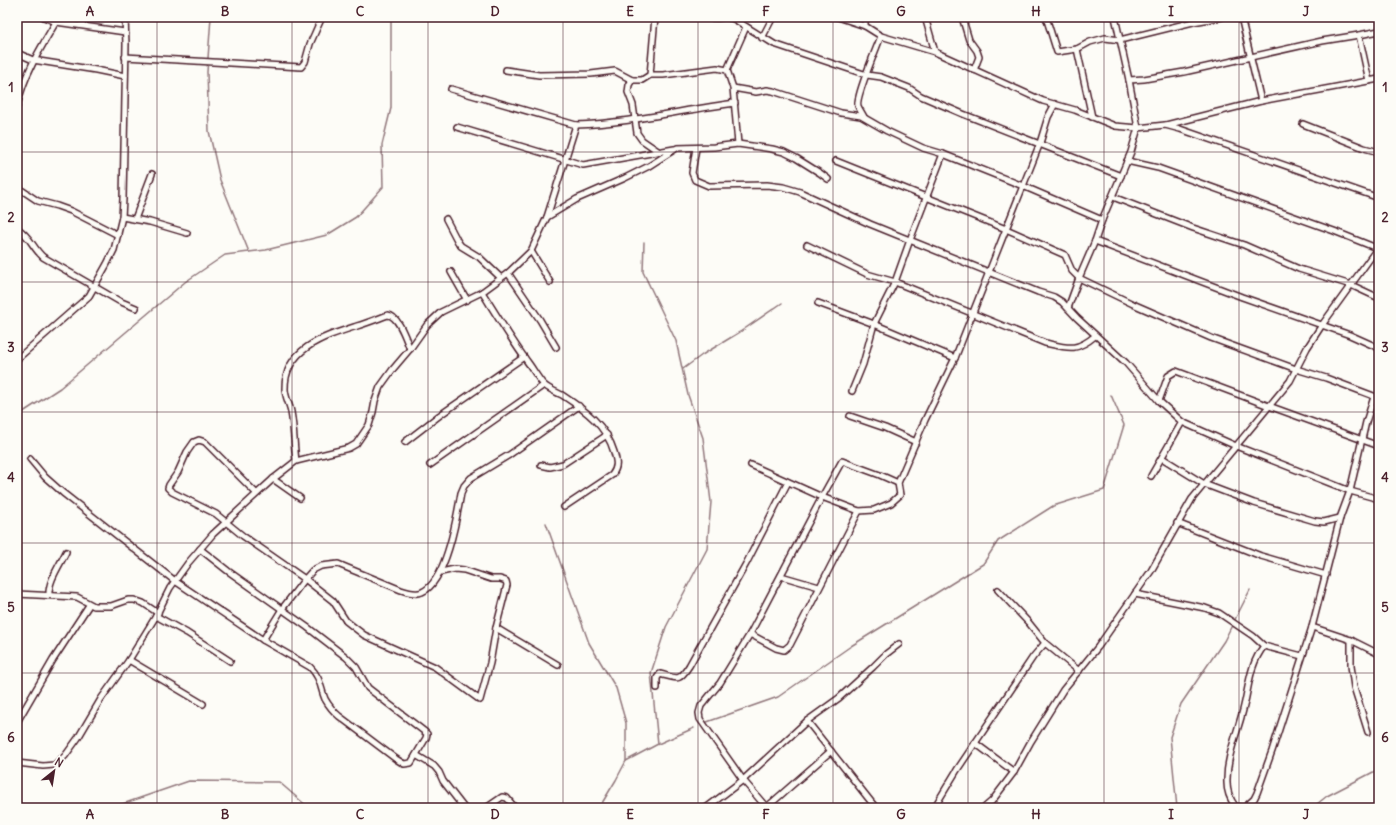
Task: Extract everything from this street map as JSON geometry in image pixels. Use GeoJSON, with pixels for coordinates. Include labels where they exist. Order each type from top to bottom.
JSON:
{"type":"FeatureCollection","features":[{"type":"Feature","properties":{"kind":"street"},"geometry":{"type":"LineString","coordinates":[[44,17],[56,22],[125,32]]}},
{"type":"Feature","properties":{"kind":"street"},"geometry":{"type":"LineString","coordinates":[[81,25],[83,17]]}},
{"type":"Feature","properties":{"kind":"street"},"geometry":{"type":"LineString","coordinates":[[17,359],[89,296],[107,264],[118,235],[122,217],[125,17]]}},
{"type":"Feature","properties":{"kind":"street"},"geometry":{"type":"LineString","coordinates":[[125,57],[301,67],[305,62],[310,44],[322,17]]}},
{"type":"Feature","properties":{"kind":"street"},"geometry":{"type":"LineString","coordinates":[[650,75],[655,17]]}},
{"type":"Feature","properties":{"kind":"street"},"geometry":{"type":"LineString","coordinates":[[702,17],[723,17]]}},
{"type":"Feature","properties":{"kind":"street"},"geometry":{"type":"LineString","coordinates":[[727,17],[734,19],[762,38],[774,44],[867,75],[881,77],[904,86],[921,96],[963,114],[1121,176]]}},
{"type":"Feature","properties":{"kind":"street"},"geometry":{"type":"LineString","coordinates":[[762,38],[773,17]]}},
{"type":"Feature","properties":{"kind":"street"},"geometry":{"type":"LineString","coordinates":[[838,17],[866,26],[881,36],[935,52],[1055,104],[1115,126],[1138,128],[1164,125],[1261,101],[1379,79]]}},
{"type":"Feature","properties":{"kind":"street"},"geometry":{"type":"LineString","coordinates":[[865,17],[866,26]]}},
{"type":"Feature","properties":{"kind":"street"},"geometry":{"type":"LineString","coordinates":[[925,17],[935,52]]}},
{"type":"Feature","properties":{"kind":"street"},"geometry":{"type":"LineString","coordinates":[[962,17],[969,40],[977,51],[979,57],[974,70]]}},
{"type":"Feature","properties":{"kind":"street"},"geometry":{"type":"LineString","coordinates":[[1046,17],[1057,52],[1077,49],[1090,42],[1105,38],[1120,40],[1193,22],[1222,17]]}},
{"type":"Feature","properties":{"kind":"street"},"geometry":{"type":"LineString","coordinates":[[1068,308],[1102,220],[1127,161],[1138,128],[1115,17]]}},
{"type":"Feature","properties":{"kind":"street"},"geometry":{"type":"LineString","coordinates":[[1241,17],[1261,101]]}},
{"type":"Feature","properties":{"kind":"street"},"geometry":{"type":"LineString","coordinates":[[17,106],[33,60],[56,22]]}},
{"type":"Feature","properties":{"kind":"street"},"geometry":{"type":"LineString","coordinates":[[738,144],[733,88],[728,70],[746,27]]}},
{"type":"Feature","properties":{"kind":"street"},"geometry":{"type":"LineString","coordinates":[[1129,80],[1144,79],[1322,41],[1359,36],[1379,31]]}},
{"type":"Feature","properties":{"kind":"street"},"geometry":{"type":"LineString","coordinates":[[865,118],[857,102],[860,89],[867,75],[881,36]]}},
{"type":"Feature","properties":{"kind":"street"},"geometry":{"type":"LineString","coordinates":[[1359,36],[1369,81]]}},
{"type":"Feature","properties":{"kind":"street"},"geometry":{"type":"LineString","coordinates":[[1077,49],[1092,117]]}},
{"type":"Feature","properties":{"kind":"street"},"geometry":{"type":"LineString","coordinates":[[17,53],[33,60],[125,76]]}},
{"type":"Feature","properties":{"kind":"street"},"geometry":{"type":"LineString","coordinates":[[506,70],[539,75],[591,74],[615,71],[632,80],[642,80],[650,75],[663,75],[717,68],[728,70]]}},
{"type":"Feature","properties":{"kind":"street"},"geometry":{"type":"LineString","coordinates":[[632,80],[628,88],[639,137],[658,151]]}},
{"type":"Feature","properties":{"kind":"street"},"geometry":{"type":"LineString","coordinates":[[733,88],[756,92],[767,90],[773,91],[841,113],[861,116],[887,131],[917,145],[1023,186],[1102,220]]}},
{"type":"Feature","properties":{"kind":"street"},"geometry":{"type":"LineString","coordinates":[[451,89],[576,125],[594,125],[735,103]]}},
{"type":"Feature","properties":{"kind":"street"},"geometry":{"type":"LineString","coordinates":[[751,465],[822,497],[859,511],[874,510],[891,503],[900,495],[898,483],[925,420],[955,358],[1040,143],[1048,117],[1055,104]]}},
{"type":"Feature","properties":{"kind":"street"},"geometry":{"type":"LineString","coordinates":[[1303,124],[1364,148],[1379,152]]}},
{"type":"Feature","properties":{"kind":"street"},"geometry":{"type":"LineString","coordinates":[[17,763],[43,766],[54,764],[65,756],[78,738],[101,699],[129,660],[175,581],[200,548],[256,493],[296,461],[349,448],[356,444],[369,425],[380,387],[431,320],[441,312],[482,292],[508,273],[531,251],[547,217],[576,125]]}},
{"type":"Feature","properties":{"kind":"street"},"geometry":{"type":"LineString","coordinates":[[1164,125],[1180,129],[1379,198]]}},
{"type":"Feature","properties":{"kind":"street"},"geometry":{"type":"LineString","coordinates":[[457,127],[578,164],[588,165],[677,148],[714,147],[738,144],[762,147],[784,152],[811,167],[828,179]]}},
{"type":"Feature","properties":{"kind":"street"},"geometry":{"type":"LineString","coordinates":[[547,217],[578,199],[649,166],[677,148]]}},
{"type":"Feature","properties":{"kind":"street"},"geometry":{"type":"LineString","coordinates":[[696,148],[692,173],[695,180],[709,186],[767,185],[783,187],[800,192],[870,224],[1054,297],[1062,302],[1095,336],[1126,363],[1159,402],[1182,422],[1236,446],[1350,491],[1379,499]]}},
{"type":"Feature","properties":{"kind":"street"},"geometry":{"type":"LineString","coordinates":[[852,391],[863,364],[874,324],[895,282],[943,154]]}},
{"type":"Feature","properties":{"kind":"street"},"geometry":{"type":"LineString","coordinates":[[836,161],[926,196],[1065,255],[1072,271],[1079,278],[1180,326],[1240,350],[1326,378],[1376,397],[1366,422],[1350,491],[1340,518],[1312,627],[1272,751],[1254,799],[1243,808],[1235,806],[1229,794],[1227,784],[1229,762],[1243,710],[1251,672],[1264,646]]}},
{"type":"Feature","properties":{"kind":"street"},"geometry":{"type":"LineString","coordinates":[[984,808],[992,801],[1014,772],[1063,690],[1135,594],[1170,539],[1177,523],[1192,499],[1290,381],[1322,325],[1379,248],[1334,230],[1173,173],[1127,161]]}},
{"type":"Feature","properties":{"kind":"street"},"geometry":{"type":"LineString","coordinates":[[135,219],[152,174]]}},
{"type":"Feature","properties":{"kind":"street"},"geometry":{"type":"LineString","coordinates":[[17,187],[38,200],[71,211],[118,235]]}},
{"type":"Feature","properties":{"kind":"street"},"geometry":{"type":"LineString","coordinates":[[1113,197],[1192,228],[1244,245],[1299,269],[1351,284],[1379,298]]}},
{"type":"Feature","properties":{"kind":"street"},"geometry":{"type":"LineString","coordinates":[[122,217],[150,222],[187,233]]}},
{"type":"Feature","properties":{"kind":"street"},"geometry":{"type":"LineString","coordinates":[[446,219],[461,246],[479,257],[501,278]]}},
{"type":"Feature","properties":{"kind":"street"},"geometry":{"type":"LineString","coordinates":[[17,228],[28,237],[43,257],[119,301],[136,308]]}},
{"type":"Feature","properties":{"kind":"street"},"geometry":{"type":"LineString","coordinates":[[1095,241],[1242,297],[1322,325],[1379,348]]}},
{"type":"Feature","properties":{"kind":"street"},"geometry":{"type":"LineString","coordinates":[[807,245],[867,274],[895,282],[1045,343],[1062,347],[1079,347],[1095,336]]}},
{"type":"Feature","properties":{"kind":"street"},"geometry":{"type":"LineString","coordinates":[[531,251],[550,282]]}},
{"type":"Feature","properties":{"kind":"street"},"geometry":{"type":"LineString","coordinates":[[451,272],[467,300]]}},
{"type":"Feature","properties":{"kind":"street"},"geometry":{"type":"LineString","coordinates":[[508,273],[537,314],[556,347]]}},
{"type":"Feature","properties":{"kind":"street"},"geometry":{"type":"LineString","coordinates":[[482,292],[544,386],[579,406],[595,420],[607,435],[617,462],[617,469],[612,475],[564,507]]}},
{"type":"Feature","properties":{"kind":"street"},"geometry":{"type":"LineString","coordinates":[[818,303],[874,324],[955,358]]}},
{"type":"Feature","properties":{"kind":"street"},"geometry":{"type":"LineString","coordinates":[[296,461],[291,412],[285,390],[286,378],[289,369],[292,362],[299,354],[312,343],[325,337],[388,315],[397,320],[410,349]]}},
{"type":"Feature","properties":{"kind":"street"},"geometry":{"type":"LineString","coordinates":[[405,442],[440,414],[524,357]]}},
{"type":"Feature","properties":{"kind":"street"},"geometry":{"type":"LineString","coordinates":[[1159,402],[1168,376],[1176,371],[1379,446]]}},
{"type":"Feature","properties":{"kind":"street"},"geometry":{"type":"LineString","coordinates":[[430,465],[544,386]]}},
{"type":"Feature","properties":{"kind":"street"},"geometry":{"type":"LineString","coordinates":[[263,640],[282,609],[305,579],[314,570],[321,566],[338,564],[401,590],[421,593],[430,587],[441,572],[449,548],[461,493],[464,486],[471,478],[579,406]]}},
{"type":"Feature","properties":{"kind":"street"},"geometry":{"type":"LineString","coordinates":[[850,416],[885,428],[916,442]]}},
{"type":"Feature","properties":{"kind":"street"},"geometry":{"type":"LineString","coordinates":[[1151,476],[1182,422]]}},
{"type":"Feature","properties":{"kind":"street"},"geometry":{"type":"LineString","coordinates":[[541,465],[550,467],[563,464],[607,435]]}},
{"type":"Feature","properties":{"kind":"street"},"geometry":{"type":"LineString","coordinates":[[256,493],[205,442],[199,440],[194,442],[187,452],[178,472],[168,485],[168,488],[172,492],[216,514],[243,536],[305,579],[333,601],[346,621],[355,629],[364,635],[435,667],[480,700],[490,663],[496,628],[506,592],[506,581],[500,579],[490,579],[464,570],[455,569],[441,572]]}},
{"type":"Feature","properties":{"kind":"street"},"geometry":{"type":"LineString","coordinates":[[1162,458],[1204,484],[1254,503],[1315,521],[1324,522],[1340,518]]}},
{"type":"Feature","properties":{"kind":"street"},"geometry":{"type":"LineString","coordinates":[[30,459],[54,485],[175,581],[263,640],[310,667],[316,673],[325,698],[332,709],[339,716],[387,753],[407,764],[411,763],[426,738],[426,732],[368,688],[356,667],[346,657],[228,571],[200,548]]}},
{"type":"Feature","properties":{"kind":"street"},"geometry":{"type":"LineString","coordinates":[[832,751],[767,808],[743,780],[700,719],[699,713],[701,706],[720,683],[750,634],[842,461],[898,483]]}},
{"type":"Feature","properties":{"kind":"street"},"geometry":{"type":"LineString","coordinates":[[273,479],[300,498]]}},
{"type":"Feature","properties":{"kind":"street"},"geometry":{"type":"LineString","coordinates":[[657,688],[657,678],[660,674],[673,679],[678,679],[683,676],[690,666],[747,562],[788,482]]}},
{"type":"Feature","properties":{"kind":"street"},"geometry":{"type":"LineString","coordinates":[[750,634],[776,648],[784,650],[790,645],[859,511]]}},
{"type":"Feature","properties":{"kind":"street"},"geometry":{"type":"LineString","coordinates":[[1177,523],[1261,556],[1326,575]]}},
{"type":"Feature","properties":{"kind":"street"},"geometry":{"type":"LineString","coordinates":[[49,595],[52,582],[66,552]]}},
{"type":"Feature","properties":{"kind":"street"},"geometry":{"type":"LineString","coordinates":[[781,576],[819,587]]}},
{"type":"Feature","properties":{"kind":"street"},"geometry":{"type":"LineString","coordinates":[[998,590],[1029,623],[1045,643],[1079,670]]}},
{"type":"Feature","properties":{"kind":"street"},"geometry":{"type":"LineString","coordinates":[[17,594],[77,597],[89,605],[94,606],[104,606],[134,600],[143,603],[157,614],[230,661]]}},
{"type":"Feature","properties":{"kind":"street"},"geometry":{"type":"LineString","coordinates":[[1135,594],[1205,608],[1219,613],[1253,636],[1264,646],[1302,656]]}},
{"type":"Feature","properties":{"kind":"street"},"geometry":{"type":"LineString","coordinates":[[17,722],[53,660],[89,605]]}},
{"type":"Feature","properties":{"kind":"street"},"geometry":{"type":"LineString","coordinates":[[1312,627],[1351,640],[1379,654]]}},
{"type":"Feature","properties":{"kind":"street"},"geometry":{"type":"LineString","coordinates":[[496,628],[558,666]]}},
{"type":"Feature","properties":{"kind":"street"},"geometry":{"type":"LineString","coordinates":[[1351,640],[1351,666],[1354,687],[1368,732]]}},
{"type":"Feature","properties":{"kind":"street"},"geometry":{"type":"LineString","coordinates":[[932,808],[937,803],[957,770],[1033,657],[1045,643]]}},
{"type":"Feature","properties":{"kind":"street"},"geometry":{"type":"LineString","coordinates":[[706,808],[743,780],[807,721],[839,698],[873,668],[886,654],[899,644]]}},
{"type":"Feature","properties":{"kind":"street"},"geometry":{"type":"LineString","coordinates":[[129,660],[203,704]]}},
{"type":"Feature","properties":{"kind":"street"},"geometry":{"type":"LineString","coordinates":[[807,721],[876,808]]}},
{"type":"Feature","properties":{"kind":"street"},"geometry":{"type":"LineString","coordinates":[[975,743],[1014,772]]}},
{"type":"Feature","properties":{"kind":"street"},"geometry":{"type":"LineString","coordinates":[[416,755],[434,766],[439,772],[443,781],[464,808]]}},
{"type":"Feature","properties":{"kind":"street"},"geometry":{"type":"LineString","coordinates":[[486,808],[502,797],[507,798],[515,808]]}},
{"type":"Feature","properties":{"kind":"street"},"geometry":{"type":"LineString","coordinates":[[17,805],[20,808]]}},
{"type":"Feature","properties":{"kind":"waterway"},"geometry":{"type":"LineString","coordinates":[[211,17],[207,72],[209,131],[220,180],[249,252]]}},
{"type":"Feature","properties":{"kind":"waterway"},"geometry":{"type":"LineString","coordinates":[[17,416],[60,388],[185,282],[225,255],[266,250],[327,235],[356,217],[383,187],[382,145],[391,108],[392,17]]}},
{"type":"Feature","properties":{"kind":"waterway"},"geometry":{"type":"LineString","coordinates":[[644,242],[643,272],[676,341],[688,395],[703,438],[711,502],[707,549],[666,627],[651,673],[658,744]]}},
{"type":"Feature","properties":{"kind":"waterway"},"geometry":{"type":"LineString","coordinates":[[683,369],[782,303]]}},
{"type":"Feature","properties":{"kind":"waterway"},"geometry":{"type":"LineString","coordinates":[[707,722],[778,697],[851,646],[983,564],[998,541],[1053,506],[1104,490],[1124,425],[1111,395]]}},
{"type":"Feature","properties":{"kind":"waterway"},"geometry":{"type":"LineString","coordinates":[[546,523],[589,643],[616,688],[626,723],[626,761]]}},
{"type":"Feature","properties":{"kind":"waterway"},"geometry":{"type":"LineString","coordinates":[[1177,808],[1170,737],[1181,704],[1224,641],[1250,590]]}},
{"type":"Feature","properties":{"kind":"waterway"},"geometry":{"type":"LineString","coordinates":[[599,808],[626,761],[658,744],[694,728]]}},
{"type":"Feature","properties":{"kind":"waterway"},"geometry":{"type":"LineString","coordinates":[[1312,808],[1327,796],[1379,769]]}},
{"type":"Feature","properties":{"kind":"waterway"},"geometry":{"type":"LineString","coordinates":[[111,808],[189,781],[279,782],[309,808]]}}]}
